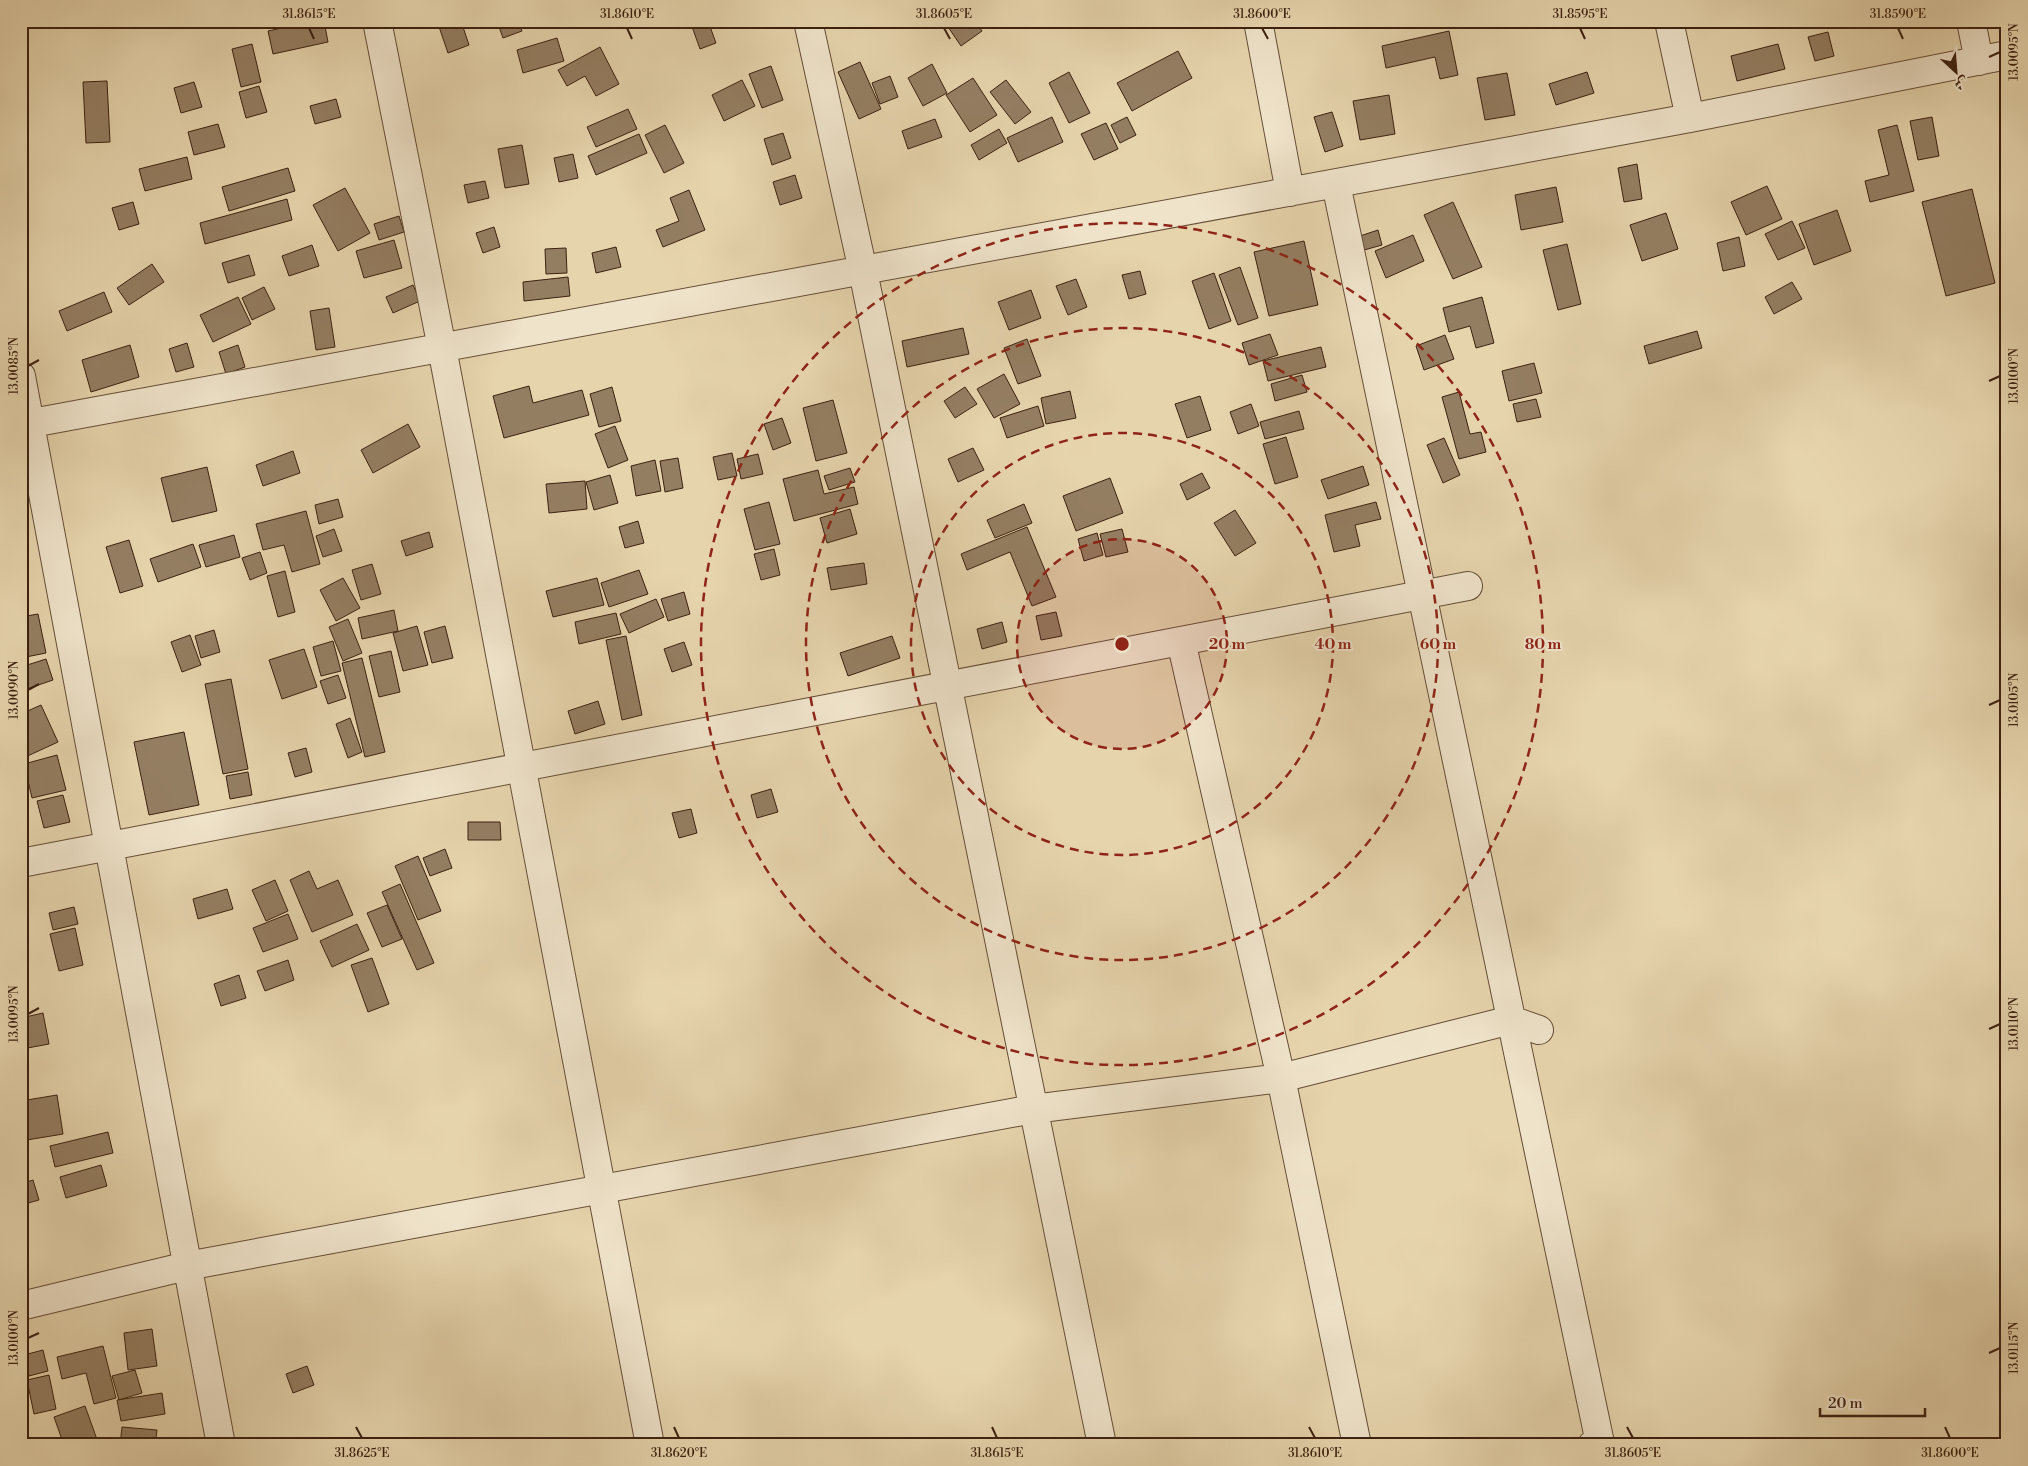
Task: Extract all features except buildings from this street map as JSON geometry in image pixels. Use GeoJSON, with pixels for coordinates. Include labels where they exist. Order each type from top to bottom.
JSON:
{"type":"FeatureCollection","features":[{"type":"Feature","properties":{"kind":"street"},"geometry":{"type":"LineString","coordinates":[[377,21],[442,348],[650,1445]]}},
{"type":"Feature","properties":{"kind":"street"},"geometry":{"type":"LineString","coordinates":[[808,21],[863,271],[1102,1445]]}},
{"type":"Feature","properties":{"kind":"street"},"geometry":{"type":"LineString","coordinates":[[1258,21],[1290,192]]}},
{"type":"Feature","properties":{"kind":"street"},"geometry":{"type":"LineString","coordinates":[[1669,21],[1690,118]]}},
{"type":"Feature","properties":{"kind":"street"},"geometry":{"type":"LineString","coordinates":[[1971,21],[1979,61]]}},
{"type":"Feature","properties":{"kind":"street"},"geometry":{"type":"LineString","coordinates":[[26,424],[1336,184],[1690,118],[2007,56]]}},
{"type":"Feature","properties":{"kind":"street"},"geometry":{"type":"LineString","coordinates":[[1336,184],[1600,1443],[1592,1445]]}},
{"type":"Feature","properties":{"kind":"street"},"geometry":{"type":"LineString","coordinates":[[21,376],[26,424],[109,846],[221,1445]]}},
{"type":"Feature","properties":{"kind":"street"},"geometry":{"type":"LineString","coordinates":[[21,864],[1468,586]]}},
{"type":"Feature","properties":{"kind":"street"},"geometry":{"type":"LineString","coordinates":[[1181,640],[1281,1078],[1357,1445]]}},
{"type":"Feature","properties":{"kind":"street"},"geometry":{"type":"LineString","coordinates":[[21,1306],[187,1266],[1033,1109],[1281,1078],[1511,1020],[1540,1030]]}}]}
